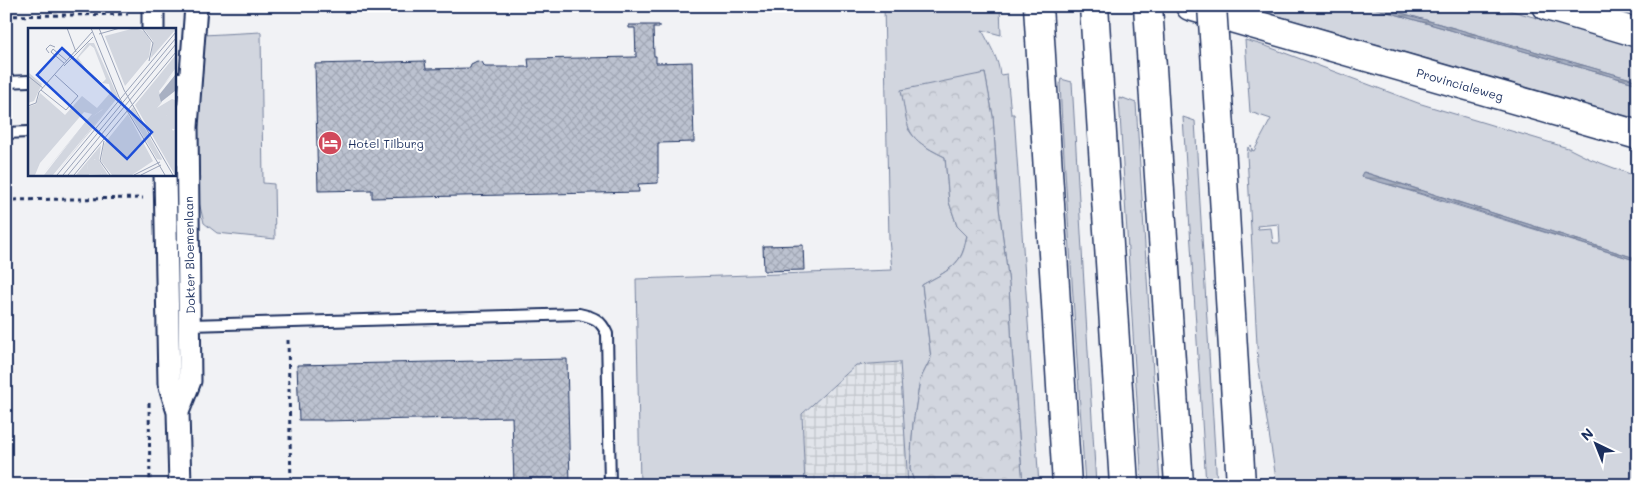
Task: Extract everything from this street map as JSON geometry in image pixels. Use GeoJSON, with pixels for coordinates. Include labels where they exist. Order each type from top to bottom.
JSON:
{"type":"FeatureCollection","features":[{"type":"Feature","properties":{"kind":"highway"},"geometry":{"type":"LineString","coordinates":[[1038,6],[1067,485]]}},
{"type":"Feature","properties":{"kind":"highway"},"geometry":{"type":"LineString","coordinates":[[1094,6],[1124,485]]}},
{"type":"Feature","properties":{"kind":"highway"},"geometry":{"type":"LineString","coordinates":[[1148,6],[1179,485]]}},
{"type":"Feature","properties":{"kind":"highway","name":"Provincialeweg"},"geometry":{"type":"LineString","coordinates":[[1190,6],[1638,135]]}},
{"type":"Feature","properties":{"kind":"highway"},"geometry":{"type":"LineString","coordinates":[[1212,6],[1241,485]]}},
{"type":"Feature","properties":{"kind":"highway"},"geometry":{"type":"LineString","coordinates":[[1547,6],[1638,33]]}},
{"type":"Feature","properties":{"kind":"highway"},"geometry":{"type":"LineString","coordinates":[[1238,428],[1253,485]]}},
{"type":"Feature","properties":{"kind":"street"},"geometry":{"type":"LineString","coordinates":[[153,6],[153,28]]}},
{"type":"Feature","properties":{"kind":"street","name":"Dokter Bloemenlaan"},"geometry":{"type":"LineString","coordinates":[[178,412],[190,382],[190,325],[180,127],[182,78],[196,6]]}},
{"type":"Feature","properties":{"kind":"street","name":"Dokter Bloemenlaan"},"geometry":{"type":"LineString","coordinates":[[165,175],[169,382],[178,412],[180,485]]}},
{"type":"Feature","properties":{"kind":"lane"},"geometry":{"type":"LineString","coordinates":[[6,82],[28,82]]}},
{"type":"Feature","properties":{"kind":"lane"},"geometry":{"type":"LineString","coordinates":[[6,133],[28,132]]}},
{"type":"Feature","properties":{"kind":"lane"},"geometry":{"type":"LineString","coordinates":[[190,325],[579,314],[593,317],[603,324],[607,334],[610,485]]}},
{"type":"Feature","properties":{"kind":"path"},"geometry":{"type":"LineString","coordinates":[[6,16],[128,14]]}},
{"type":"Feature","properties":{"kind":"path"},"geometry":{"type":"LineString","coordinates":[[6,200],[144,198]]}},
{"type":"Feature","properties":{"kind":"path"},"geometry":{"type":"LineString","coordinates":[[287,322],[291,485]]}},
{"type":"Feature","properties":{"kind":"shaded area"},"geometry":{"type":"Polygon","coordinates":[[[900,362],[908,485],[805,485],[802,414],[856,365],[900,362]]]}},
{"type":"Feature","properties":{"kind":"green space"},"geometry":{"type":"Polygon","coordinates":[[[884,6],[1000,6],[1001,35],[982,30],[996,57],[1000,75],[1007,74],[1011,114],[1014,114],[1039,485],[1023,485],[1012,350],[1009,284],[999,208],[993,116],[985,73],[908,129],[924,146],[945,157],[949,202],[957,226],[967,235],[962,253],[956,263],[942,274],[922,285],[931,358],[920,380],[913,424],[910,469],[915,485],[908,485],[900,362],[856,365],[802,414],[805,485],[640,485],[636,279],[892,270],[889,239],[884,6]]]}},
{"type":"Feature","properties":{"kind":"green space"},"geometry":{"type":"Polygon","coordinates":[[[1244,6],[1367,6],[1638,84],[1638,120],[1244,6]]]}},
{"type":"Feature","properties":{"kind":"green space"},"geometry":{"type":"Polygon","coordinates":[[[1377,6],[1495,6],[1638,47],[1638,81],[1377,6]]]}},
{"type":"Feature","properties":{"kind":"green space"},"geometry":{"type":"Polygon","coordinates":[[[261,32],[263,183],[274,184],[275,239],[217,233],[204,223],[198,198],[194,147],[203,35],[261,32]]]}},
{"type":"Feature","properties":{"kind":"green space"},"geometry":{"type":"Polygon","coordinates":[[[1245,40],[1266,46],[1418,103],[1568,148],[1590,159],[1638,177],[1638,259],[1364,172],[1361,176],[1638,261],[1638,485],[1277,485],[1258,363],[1247,154],[1248,147],[1252,151],[1251,145],[1254,151],[1271,119],[1250,112],[1245,40]],[[1279,224],[1257,226],[1258,229],[1271,228],[1273,243],[1280,243],[1279,224]]]}},
{"type":"Feature","properties":{"kind":"green space"},"geometry":{"type":"Polygon","coordinates":[[[985,73],[993,116],[999,208],[1009,284],[1012,350],[1023,485],[915,485],[910,469],[913,424],[920,380],[931,358],[922,285],[942,274],[956,263],[961,257],[967,236],[957,226],[949,202],[945,157],[922,144],[911,132],[905,115],[901,90],[985,73]]]}},
{"type":"Feature","properties":{"kind":"green space"},"geometry":{"type":"Polygon","coordinates":[[[1061,79],[1072,82],[1096,485],[1085,485],[1062,124],[1061,79]]]}},
{"type":"Feature","properties":{"kind":"green space"},"geometry":{"type":"Polygon","coordinates":[[[1119,98],[1136,103],[1160,485],[1142,485],[1119,98]]]}},
{"type":"Feature","properties":{"kind":"green space"},"geometry":{"type":"Polygon","coordinates":[[[1183,117],[1195,121],[1217,485],[1206,485],[1183,117]]]}},
{"type":"Feature","properties":{"kind":"water"},"geometry":{"type":"Polygon","coordinates":[[[1367,6],[1377,6],[1638,81],[1638,84],[1367,6]]]}},
{"type":"Feature","properties":{"kind":"water"},"geometry":{"type":"Polygon","coordinates":[[[1363,172],[1638,259],[1638,261],[1440,199],[1362,177],[1363,172]]]}},
{"type":"Feature","properties":{"kind":"building"},"geometry":{"type":"Polygon","coordinates":[[[629,25],[659,25],[659,28],[653,28],[656,63],[692,62],[694,142],[658,143],[658,183],[638,184],[639,192],[372,198],[372,190],[318,191],[315,64],[425,61],[426,69],[470,68],[471,64],[477,61],[482,62],[485,67],[529,67],[528,59],[636,57],[635,28],[629,28],[629,25]]]}},
{"type":"Feature","properties":{"kind":"building"},"geometry":{"type":"Polygon","coordinates":[[[803,245],[804,270],[764,271],[763,246],[803,245]]]}},
{"type":"Feature","properties":{"kind":"building"},"geometry":{"type":"Polygon","coordinates":[[[567,359],[570,485],[514,485],[512,417],[299,420],[297,365],[567,359]]]}},
{"type":"Feature","properties":{"kind":"place","name":"Hotel Tilburg"},"geometry":{"type":"Point","coordinates":[330,143]}}]}
